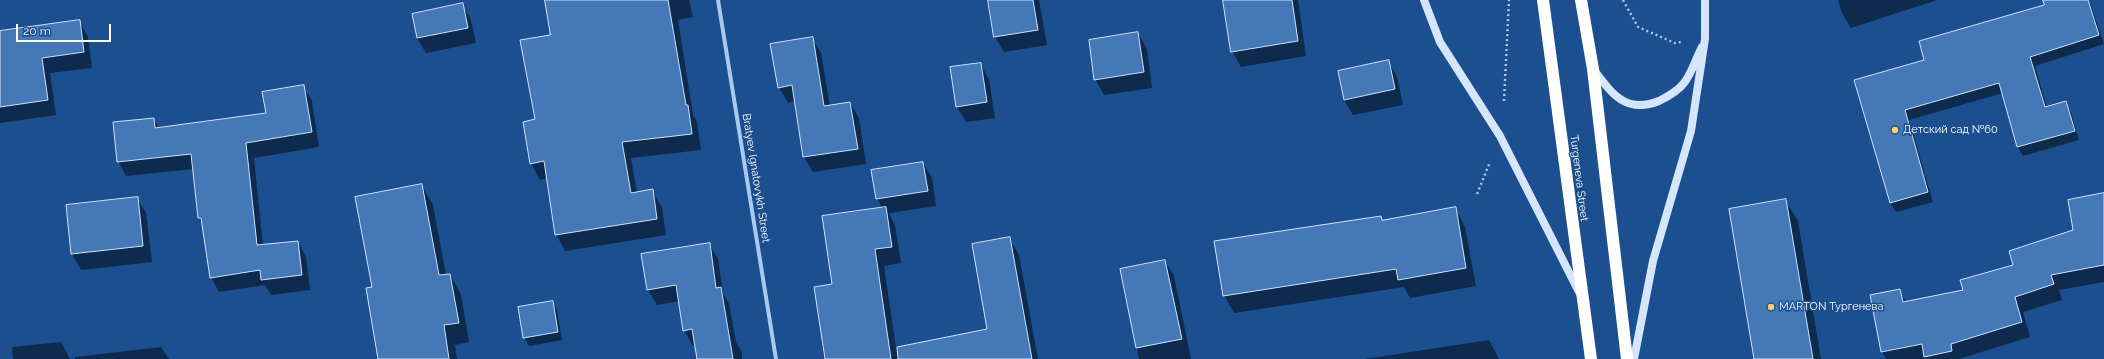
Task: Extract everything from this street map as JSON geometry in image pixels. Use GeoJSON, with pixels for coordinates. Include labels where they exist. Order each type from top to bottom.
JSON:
{"type":"FeatureCollection","features":[{"type":"Feature","properties":{"kind":"highway","name":"Turgeneva Street"},"geometry":{"type":"LineString","coordinates":[[1543,0],[1580,294],[1590,359]]}},
{"type":"Feature","properties":{"kind":"highway"},"geometry":{"type":"LineString","coordinates":[[1581,0],[1593,69],[1627,359]]}},
{"type":"Feature","properties":{"kind":"main road"},"geometry":{"type":"LineString","coordinates":[[1424,0],[1440,42],[1500,136],[1580,294]]}},
{"type":"Feature","properties":{"kind":"main road"},"geometry":{"type":"LineString","coordinates":[[1634,359],[1653,260],[1692,132],[1706,39],[1705,0]]}},
{"type":"Feature","properties":{"kind":"main road"},"geometry":{"type":"LineString","coordinates":[[1593,69],[1609,90],[1629,105],[1648,105],[1666,98],[1684,84],[1706,39]]}},
{"type":"Feature","properties":{"kind":"street","name":"Bratyev Ignatovykh Street"},"geometry":{"type":"LineString","coordinates":[[718,0],[776,359]]}},
{"type":"Feature","properties":{"kind":"path"},"geometry":{"type":"LineString","coordinates":[[1623,0],[1638,27],[1675,43],[1687,40],[1705,23]]}},
{"type":"Feature","properties":{"kind":"building"},"geometry":{"type":"Polygon","coordinates":[[[545,0],[668,0],[692,134],[622,142],[631,193],[653,189],[657,219],[555,235],[544,161],[530,164],[523,122],[535,119],[520,40],[550,35],[545,0]]]}},
{"type":"Feature","properties":{"kind":"building"},"geometry":{"type":"Polygon","coordinates":[[[988,0],[1033,0],[1038,30],[994,37],[988,0]]]}},
{"type":"Feature","properties":{"kind":"building"},"geometry":{"type":"Polygon","coordinates":[[[1223,0],[1292,0],[1298,41],[1231,52],[1223,0]]]}},
{"type":"Feature","properties":{"kind":"building"},"geometry":{"type":"Polygon","coordinates":[[[2043,0],[2088,0],[2099,35],[2030,57],[2045,107],[2066,101],[2075,131],[2017,147],[1999,83],[1905,110],[1928,192],[1890,203],[1854,80],[1924,60],[1919,41],[2044,5],[2043,0]]]}},
{"type":"Feature","properties":{"kind":"building"},"geometry":{"type":"Polygon","coordinates":[[[463,3],[468,28],[417,38],[412,14],[463,3]]]}},
{"type":"Feature","properties":{"kind":"building"},"geometry":{"type":"Polygon","coordinates":[[[80,20],[84,52],[42,58],[48,100],[0,107],[0,31],[80,20]]]}},
{"type":"Feature","properties":{"kind":"building"},"geometry":{"type":"Polygon","coordinates":[[[1138,32],[1144,72],[1094,80],[1089,40],[1138,32]]]}},
{"type":"Feature","properties":{"kind":"building"},"geometry":{"type":"Polygon","coordinates":[[[813,37],[824,106],[850,102],[858,149],[803,157],[792,85],[778,88],[770,44],[813,37]]]}},
{"type":"Feature","properties":{"kind":"building"},"geometry":{"type":"Polygon","coordinates":[[[1389,60],[1395,89],[1344,100],[1338,71],[1389,60]]]}},
{"type":"Feature","properties":{"kind":"building"},"geometry":{"type":"Polygon","coordinates":[[[981,63],[987,102],[956,107],[950,67],[981,63]]]}},
{"type":"Feature","properties":{"kind":"building"},"geometry":{"type":"Polygon","coordinates":[[[304,85],[312,132],[246,143],[257,245],[298,241],[302,275],[261,280],[260,270],[210,278],[201,218],[198,218],[191,154],[117,162],[113,122],[154,118],[155,128],[266,113],[262,92],[304,85]]]}},
{"type":"Feature","properties":{"kind":"building"},"geometry":{"type":"Polygon","coordinates":[[[923,162],[928,191],[876,199],[871,170],[923,162]]]}},
{"type":"Feature","properties":{"kind":"building"},"geometry":{"type":"Polygon","coordinates":[[[422,184],[439,275],[450,274],[459,323],[444,325],[449,359],[378,359],[366,288],[372,287],[355,197],[422,184]]]}},
{"type":"Feature","properties":{"kind":"building"},"geometry":{"type":"Polygon","coordinates":[[[2104,193],[2104,265],[2051,275],[2054,284],[2015,297],[2022,322],[1951,344],[1952,351],[1924,357],[1922,344],[1881,352],[1870,295],[1900,289],[1903,302],[1963,290],[1960,280],[2013,265],[2009,251],[2073,230],[2068,200],[2104,193]]]}},
{"type":"Feature","properties":{"kind":"building"},"geometry":{"type":"Polygon","coordinates":[[[138,197],[143,246],[71,254],[66,205],[138,197]]]}},
{"type":"Feature","properties":{"kind":"building"},"geometry":{"type":"Polygon","coordinates":[[[1786,199],[1813,359],[1754,359],[1729,209],[1786,199]]]}},
{"type":"Feature","properties":{"kind":"building"},"geometry":{"type":"Polygon","coordinates":[[[886,207],[892,247],[875,249],[891,359],[825,359],[814,287],[832,284],[822,216],[886,207]]]}},
{"type":"Feature","properties":{"kind":"building"},"geometry":{"type":"Polygon","coordinates":[[[1456,207],[1466,268],[1398,280],[1396,269],[1223,296],[1214,241],[1381,216],[1382,220],[1456,207]]]}},
{"type":"Feature","properties":{"kind":"building"},"geometry":{"type":"Polygon","coordinates":[[[1010,237],[1032,359],[898,359],[897,347],[987,329],[972,244],[1010,237]]]}},
{"type":"Feature","properties":{"kind":"building"},"geometry":{"type":"Polygon","coordinates":[[[710,243],[716,288],[721,287],[733,359],[697,359],[692,329],[683,331],[676,285],[647,290],[641,254],[710,243]]]}},
{"type":"Feature","properties":{"kind":"building"},"geometry":{"type":"Polygon","coordinates":[[[1165,260],[1182,339],[1136,348],[1120,269],[1165,260]]]}},
{"type":"Feature","properties":{"kind":"building"},"geometry":{"type":"Polygon","coordinates":[[[553,301],[558,332],[523,338],[518,307],[553,301]]]}},
{"type":"Feature","properties":{"kind":"place","name":"Детский сад №60"},"geometry":{"type":"Point","coordinates":[1895,130]}},
{"type":"Feature","properties":{"kind":"place","name":"MARTON Тургенева"},"geometry":{"type":"Point","coordinates":[1771,307]}}]}
